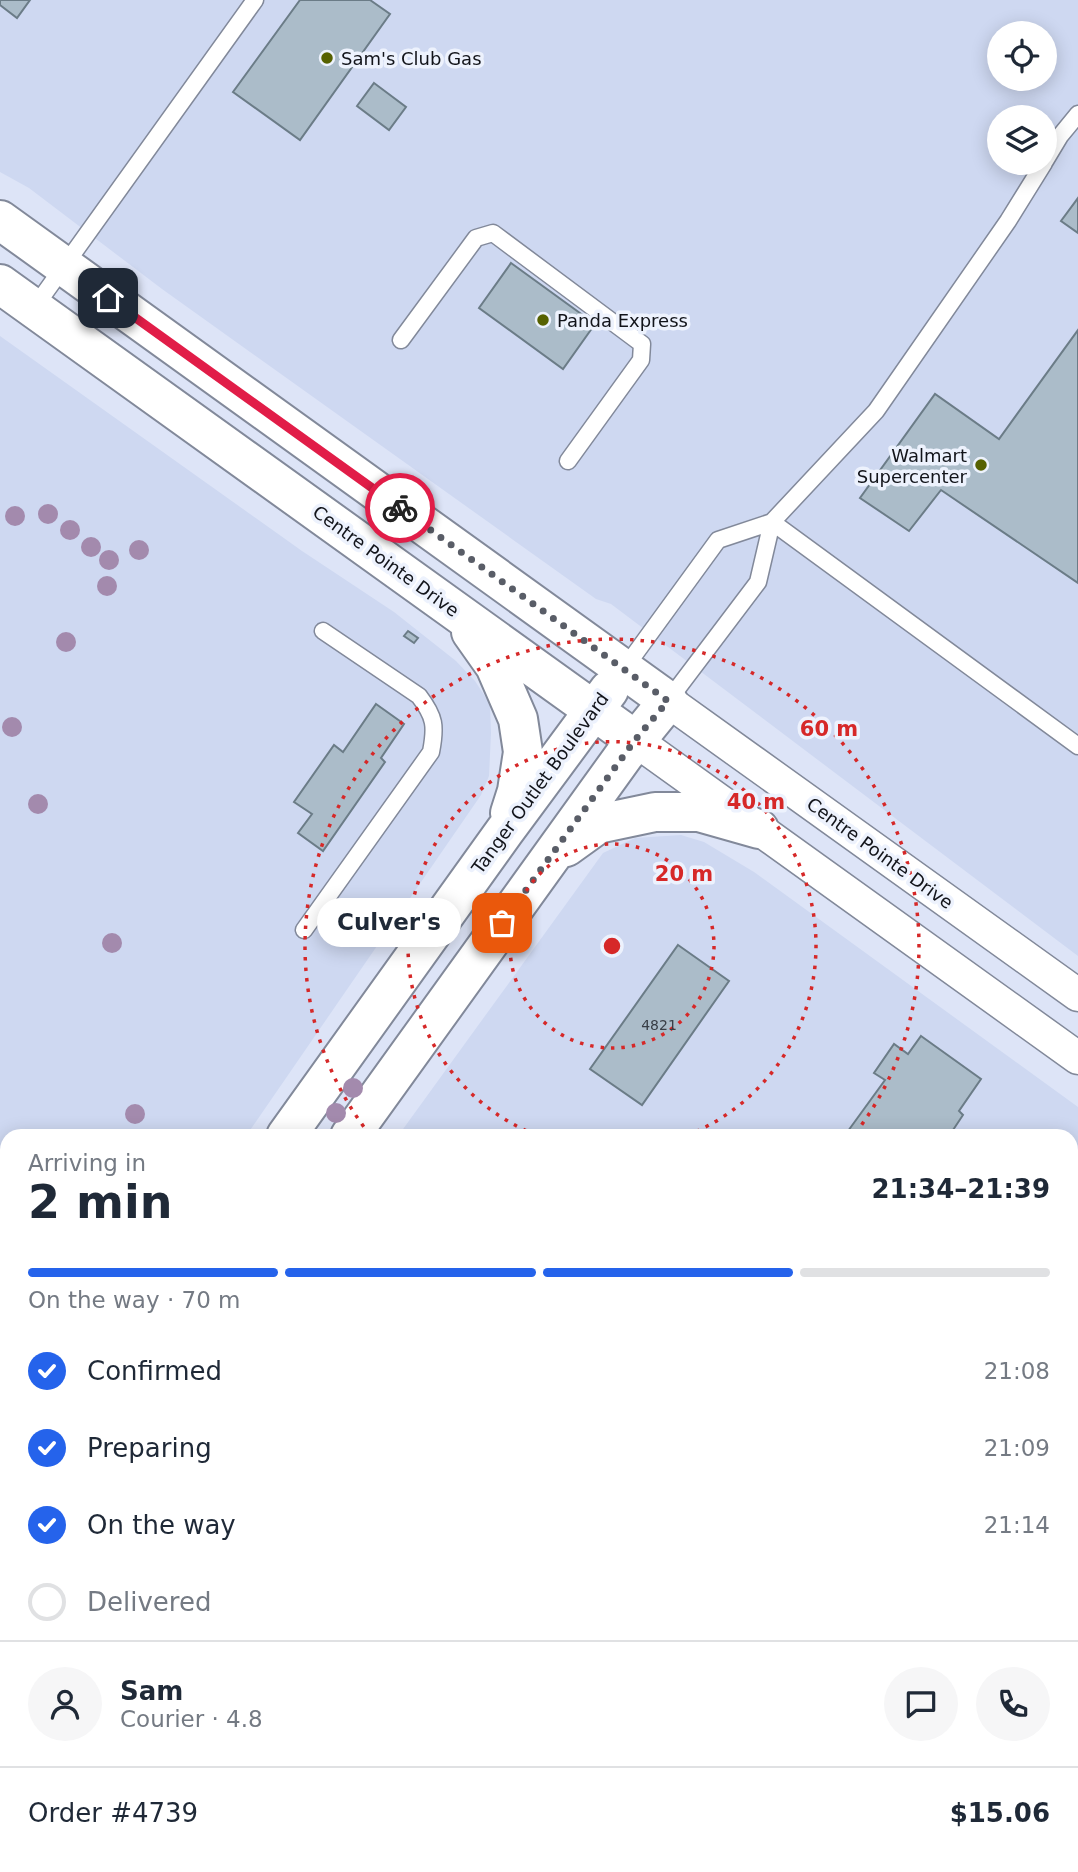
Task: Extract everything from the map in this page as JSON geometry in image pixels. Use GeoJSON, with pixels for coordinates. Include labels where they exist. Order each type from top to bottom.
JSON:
{"type":"FeatureCollection","features":[{"type":"Feature","properties":{"kind":"street","name":"Centre Pointe Drive"},"geometry":{"type":"LineString","coordinates":[[0,220],[1078,995]]}},
{"type":"Feature","properties":{"kind":"street","name":"Centre Pointe Drive"},"geometry":{"type":"LineString","coordinates":[[0,284],[1078,1058]]}},
{"type":"Feature","properties":{"kind":"street"},"geometry":{"type":"LineString","coordinates":[[458,612],[495,666],[518,719],[523,752],[517,791],[504,832]]}},
{"type":"Feature","properties":{"kind":"street","name":"Tanger Outlet Boulevard"},"geometry":{"type":"LineString","coordinates":[[291,1129],[624,669]]}},
{"type":"Feature","properties":{"kind":"street"},"geometry":{"type":"LineString","coordinates":[[355,1129],[545,863],[635,740],[668,701]]}},
{"type":"Feature","properties":{"kind":"street"},"geometry":{"type":"LineString","coordinates":[[545,863],[598,824],[655,812],[699,812],[759,829]]}},
{"type":"Feature","properties":{"kind":"lane"},"geometry":{"type":"LineString","coordinates":[[34,308],[255,0]]}},
{"type":"Feature","properties":{"kind":"lane"},"geometry":{"type":"LineString","coordinates":[[1057,141],[1078,114]]}},
{"type":"Feature","properties":{"kind":"lane"},"geometry":{"type":"LineString","coordinates":[[668,701],[758,582],[772,522],[876,411],[1008,221],[1036,175]]}},
{"type":"Feature","properties":{"kind":"lane"},"geometry":{"type":"LineString","coordinates":[[401,340],[476,238],[493,233],[642,344],[641,360],[568,461]]}},
{"type":"Feature","properties":{"kind":"lane"},"geometry":{"type":"LineString","coordinates":[[772,522],[1078,746]]}},
{"type":"Feature","properties":{"kind":"lane","name":"Tanger Outlet Boulevard"},"geometry":{"type":"LineString","coordinates":[[624,669],[718,540],[772,522]]}},
{"type":"Feature","properties":{"kind":"lane"},"geometry":{"type":"LineString","coordinates":[[304,930],[431,752],[435,732],[430,710],[419,696],[323,631]]}},
{"type":"Feature","properties":{"kind":"shaded area"},"geometry":{"type":"Polygon","coordinates":[[[0,0],[1078,0],[1078,956],[611,604],[596,599],[162,289],[29,188],[0,172],[0,0]]]}},
{"type":"Feature","properties":{"kind":"shaded area"},"geometry":{"type":"Polygon","coordinates":[[[0,336],[302,551],[394,612],[456,661],[475,681],[490,704],[491,733],[489,776],[481,795],[251,1129],[0,1129],[0,336]]]}},
{"type":"Feature","properties":{"kind":"shaded area"},"geometry":{"type":"Polygon","coordinates":[[[681,835],[704,842],[754,872],[1078,1107],[1078,1129],[403,1129],[603,853],[635,838],[681,835]]]}},
{"type":"Feature","properties":{"kind":"building"},"geometry":{"type":"Polygon","coordinates":[[[0,0],[30,0],[17,18],[0,5],[0,0]]]}},
{"type":"Feature","properties":{"kind":"building"},"geometry":{"type":"Polygon","coordinates":[[[300,0],[370,0],[390,14],[300,140],[233,92],[300,0]]]}},
{"type":"Feature","properties":{"kind":"building"},"geometry":{"type":"Polygon","coordinates":[[[374,83],[406,107],[389,130],[357,106],[374,83]]]}},
{"type":"Feature","properties":{"kind":"building"},"geometry":{"type":"Polygon","coordinates":[[[1078,198],[1078,233],[1061,221],[1078,198]]]}},
{"type":"Feature","properties":{"kind":"building"},"geometry":{"type":"Polygon","coordinates":[[[511,263],[595,324],[563,369],[479,308],[511,263]]]}},
{"type":"Feature","properties":{"kind":"building","name":"Walmart Supercenter"},"geometry":{"type":"Polygon","coordinates":[[[1078,330],[1078,583],[941,490],[909,531],[860,498],[935,394],[999,439],[1078,330]]]}},
{"type":"Feature","properties":{"kind":"building"},"geometry":{"type":"Polygon","coordinates":[[[408,631],[418,638],[414,643],[404,636],[408,631]]]}},
{"type":"Feature","properties":{"kind":"building"},"geometry":{"type":"Polygon","coordinates":[[[376,704],[404,724],[381,758],[385,762],[323,851],[298,833],[312,814],[294,802],[334,745],[343,752],[376,704]]]}},
{"type":"Feature","properties":{"kind":"building"},"geometry":{"type":"Polygon","coordinates":[[[678,945],[729,981],[642,1105],[590,1069],[678,945]]]}},
{"type":"Feature","properties":{"kind":"building"},"geometry":{"type":"Polygon","coordinates":[[[921,1036],[981,1079],[959,1111],[963,1115],[954,1129],[849,1129],[885,1080],[874,1073],[894,1044],[908,1054],[921,1036]]]}},
{"type":"Feature","properties":{"kind":"way so far"},"geometry":{"type":"LineString","coordinates":[[400,508],[668,701],[635,740],[502,923]]}},
{"type":"Feature","properties":{"kind":"place","name":"Sam's Club Gas"},"geometry":{"type":"Point","coordinates":[327,58]}},
{"type":"Feature","properties":{"kind":"place","name":"Panda Express"},"geometry":{"type":"Point","coordinates":[543,320]}},
{"type":"Feature","properties":{"kind":"place","name":"Walmart Supercenter"},"geometry":{"type":"Point","coordinates":[981,465]}},
{"type":"Feature","properties":{"kind":"place","name":"Culver's"},"geometry":{"type":"Point","coordinates":[502,923]}},
{"type":"Feature","properties":{"kind":"route"},"geometry":{"type":"LineString","coordinates":[[108,298],[400,508]]}}]}
